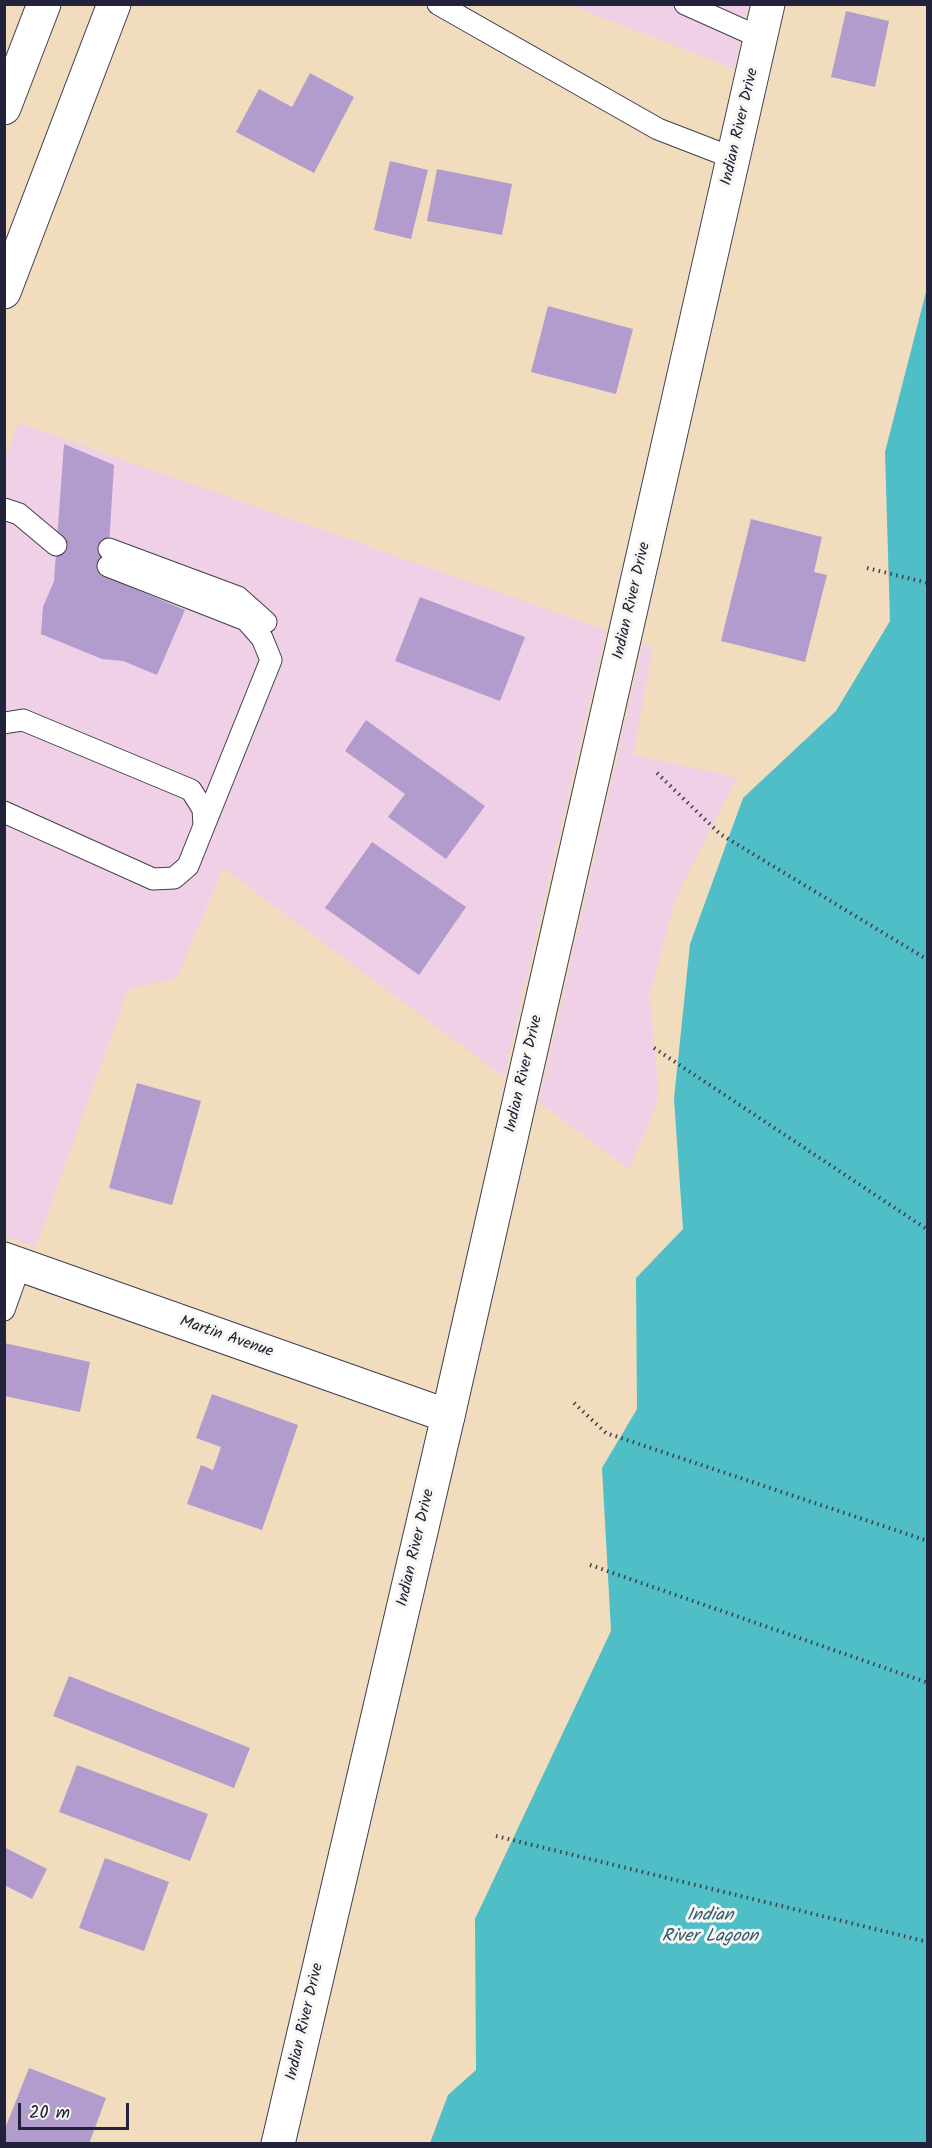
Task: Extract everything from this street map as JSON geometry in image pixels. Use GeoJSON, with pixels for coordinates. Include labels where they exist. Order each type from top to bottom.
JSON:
{"type":"FeatureCollection","features":[{"type":"Feature","properties":{"kind":"street"},"geometry":{"type":"LineString","coordinates":[[4,108],[44,4]]}},
{"type":"Feature","properties":{"kind":"street"},"geometry":{"type":"LineString","coordinates":[[4,292],[114,4]]}},
{"type":"Feature","properties":{"kind":"street","name":"Indian River Drive"},"geometry":{"type":"LineString","coordinates":[[278,2144],[448,1416],[768,4]]}},
{"type":"Feature","properties":{"kind":"street","name":"Martin Avenue"},"geometry":{"type":"LineString","coordinates":[[12,1262],[448,1416]]}},
{"type":"Feature","properties":{"kind":"lane"},"geometry":{"type":"LineString","coordinates":[[438,4],[658,129],[734,158]]}},
{"type":"Feature","properties":{"kind":"lane"},"geometry":{"type":"LineString","coordinates":[[685,4],[761,38]]}},
{"type":"Feature","properties":{"kind":"lane"},"geometry":{"type":"LineString","coordinates":[[12,512],[57,537]]}},
{"type":"Feature","properties":{"kind":"lane"},"geometry":{"type":"LineString","coordinates":[[4,812],[153,879],[174,878],[188,866],[271,660],[262,638],[246,620],[109,557]]}},
{"type":"Feature","properties":{"kind":"lane"},"geometry":{"type":"LineString","coordinates":[[4,723],[23,720],[191,790],[203,809],[204,826]]}},
{"type":"Feature","properties":{"kind":"lane"},"geometry":{"type":"LineString","coordinates":[[4,1310],[12,1262]]}},
{"type":"Feature","properties":{"kind":"path"},"geometry":{"type":"LineString","coordinates":[[867,567],[927,584]]}},
{"type":"Feature","properties":{"kind":"path"},"geometry":{"type":"LineString","coordinates":[[657,773],[720,834],[927,960]]}},
{"type":"Feature","properties":{"kind":"path"},"geometry":{"type":"LineString","coordinates":[[654,1048],[927,1230]]}},
{"type":"Feature","properties":{"kind":"path"},"geometry":{"type":"LineString","coordinates":[[574,1403],[606,1433],[927,1541]]}},
{"type":"Feature","properties":{"kind":"path"},"geometry":{"type":"LineString","coordinates":[[590,1565],[927,1683]]}},
{"type":"Feature","properties":{"kind":"path"},"geometry":{"type":"LineString","coordinates":[[496,1836],[927,1942]]}},
{"type":"Feature","properties":{"kind":"shaded area"},"geometry":{"type":"Polygon","coordinates":[[[571,5],[748,5],[734,69],[571,5]]]}},
{"type":"Feature","properties":{"kind":"shaded area"},"geometry":{"type":"Polygon","coordinates":[[[19,423],[606,630],[504,1077],[223,868],[177,978],[128,989],[36,1247],[5,1236],[4,459],[19,423]]]}},
{"type":"Feature","properties":{"kind":"shaded area"},"geometry":{"type":"Polygon","coordinates":[[[643,643],[653,647],[633,755],[740,778],[733,785],[676,897],[649,996],[658,1081],[657,1104],[629,1169],[539,1102],[643,643]]]}},
{"type":"Feature","properties":{"kind":"water","name":"Indian River Lagoon"},"geometry":{"type":"Polygon","coordinates":[[[927,288],[927,2143],[430,2143],[448,2095],[476,2070],[475,1919],[611,1631],[602,1468],[637,1409],[636,1278],[683,1229],[674,1099],[690,944],[743,798],[836,711],[890,621],[885,452],[927,288]]]}},
{"type":"Feature","properties":{"kind":"building"},"geometry":{"type":"Polygon","coordinates":[[[846,11],[889,21],[875,87],[831,77],[846,11]]]}},
{"type":"Feature","properties":{"kind":"building"},"geometry":{"type":"Polygon","coordinates":[[[310,73],[354,97],[314,173],[236,132],[259,89],[292,107],[310,73]]]}},
{"type":"Feature","properties":{"kind":"building"},"geometry":{"type":"Polygon","coordinates":[[[390,161],[428,170],[411,239],[374,230],[390,161]]]}},
{"type":"Feature","properties":{"kind":"building"},"geometry":{"type":"Polygon","coordinates":[[[437,169],[512,184],[502,235],[427,221],[437,169]]]}},
{"type":"Feature","properties":{"kind":"building"},"geometry":{"type":"Polygon","coordinates":[[[548,306],[633,329],[616,394],[531,372],[548,306]]]}},
{"type":"Feature","properties":{"kind":"building"},"geometry":{"type":"Polygon","coordinates":[[[64,444],[114,465],[107,577],[185,610],[157,675],[123,661],[102,659],[41,634],[43,607],[54,581],[64,444]]]}},
{"type":"Feature","properties":{"kind":"building"},"geometry":{"type":"Polygon","coordinates":[[[751,519],[822,537],[814,572],[827,575],[805,662],[721,641],[751,519]]]}},
{"type":"Feature","properties":{"kind":"building"},"geometry":{"type":"Polygon","coordinates":[[[420,597],[525,637],[500,701],[395,661],[420,597]]]}},
{"type":"Feature","properties":{"kind":"building"},"geometry":{"type":"Polygon","coordinates":[[[366,720],[485,806],[446,859],[388,817],[405,794],[345,751],[366,720]]]}},
{"type":"Feature","properties":{"kind":"building"},"geometry":{"type":"Polygon","coordinates":[[[372,842],[466,907],[419,975],[325,908],[372,842]]]}},
{"type":"Feature","properties":{"kind":"building"},"geometry":{"type":"Polygon","coordinates":[[[137,1083],[201,1101],[172,1205],[109,1188],[137,1083]]]}},
{"type":"Feature","properties":{"kind":"building"},"geometry":{"type":"Polygon","coordinates":[[[4,1343],[90,1362],[80,1412],[4,1396],[4,1343]]]}},
{"type":"Feature","properties":{"kind":"building"},"geometry":{"type":"Polygon","coordinates":[[[212,1394],[298,1425],[262,1530],[187,1504],[201,1465],[213,1470],[221,1447],[196,1438],[212,1394]]]}},
{"type":"Feature","properties":{"kind":"building"},"geometry":{"type":"Polygon","coordinates":[[[69,1676],[250,1748],[234,1788],[53,1716],[69,1676]]]}},
{"type":"Feature","properties":{"kind":"building"},"geometry":{"type":"Polygon","coordinates":[[[77,1765],[208,1814],[190,1861],[59,1812],[77,1765]]]}},
{"type":"Feature","properties":{"kind":"building"},"geometry":{"type":"Polygon","coordinates":[[[4,1847],[47,1869],[32,1899],[4,1885],[4,1847]]]}},
{"type":"Feature","properties":{"kind":"building"},"geometry":{"type":"Polygon","coordinates":[[[105,1858],[169,1882],[144,1951],[79,1928],[105,1858]]]}},
{"type":"Feature","properties":{"kind":"building"},"geometry":{"type":"Polygon","coordinates":[[[29,2068],[106,2098],[89,2144],[4,2144],[4,2131],[29,2068]]]}}]}
